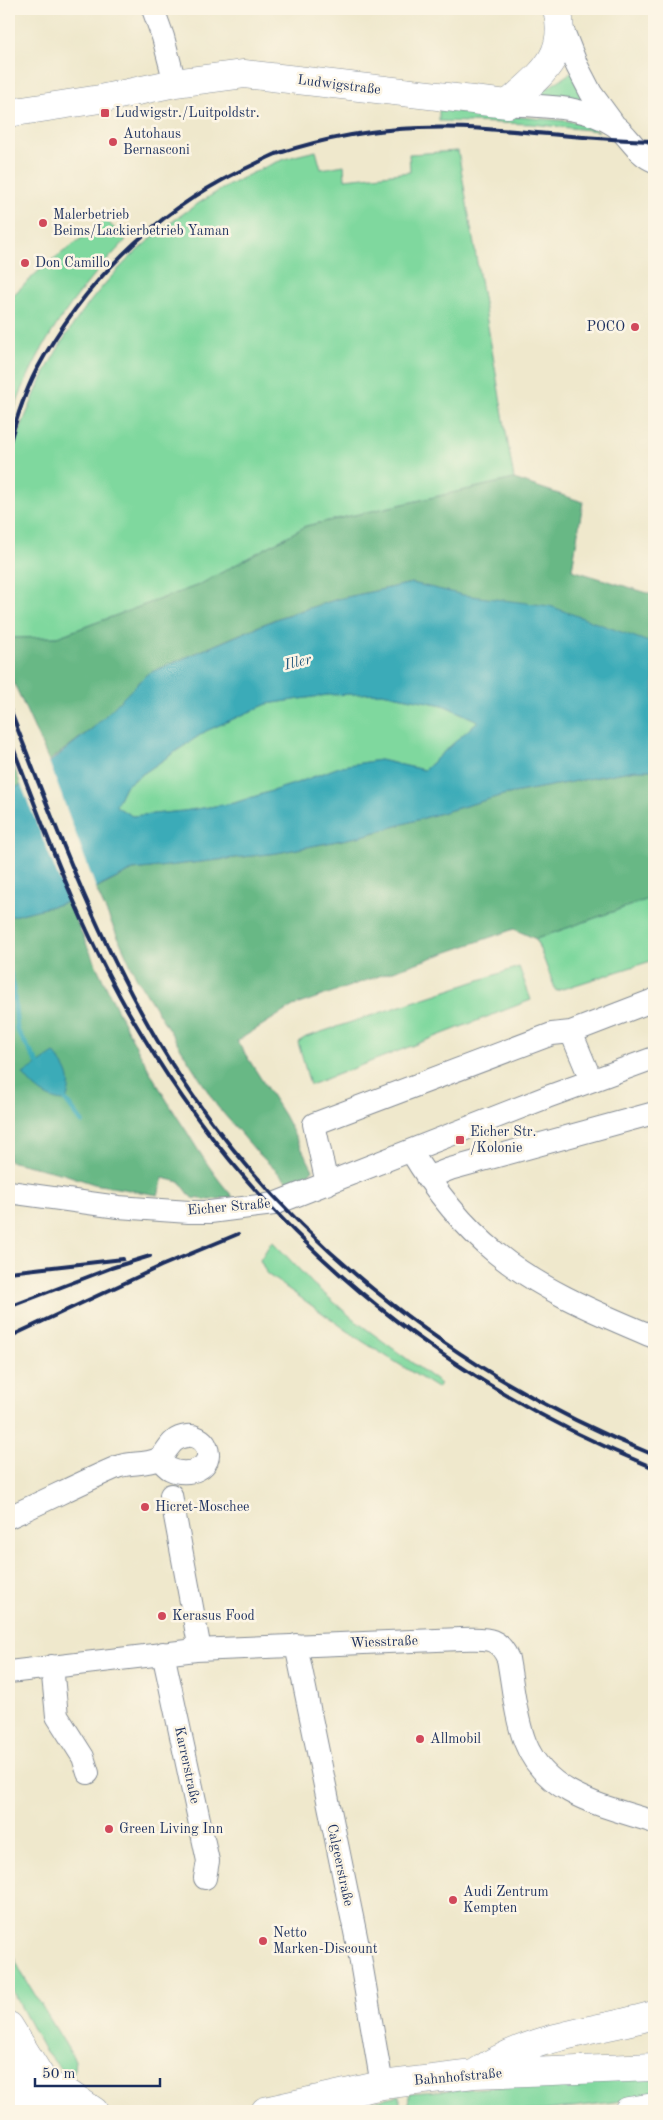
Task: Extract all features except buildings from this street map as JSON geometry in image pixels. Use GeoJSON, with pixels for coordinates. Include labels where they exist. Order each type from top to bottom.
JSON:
{"type":"FeatureCollection","features":[{"type":"Feature","properties":{"kind":"main road"},"geometry":{"type":"LineString","coordinates":[[508,104],[548,67],[557,49],[558,16]]}},
{"type":"Feature","properties":{"kind":"main road","name":"Ludwigstraße"},"geometry":{"type":"LineString","coordinates":[[9,113],[100,99],[175,83],[244,74],[508,104]]}},
{"type":"Feature","properties":{"kind":"main road"},"geometry":{"type":"LineString","coordinates":[[474,2074],[492,2062],[525,2046],[654,2015]]}},
{"type":"Feature","properties":{"kind":"main road"},"geometry":{"type":"LineString","coordinates":[[9,2026],[62,2111]]}},
{"type":"Feature","properties":{"kind":"main road","name":"Bahnhofstraße"},"geometry":{"type":"LineString","coordinates":[[265,2111],[382,2085],[474,2074],[654,2067]]}},
{"type":"Feature","properties":{"kind":"main road"},"geometry":{"type":"LineString","coordinates":[[10,2068],[30,2111]]}},
{"type":"Feature","properties":{"kind":"main road"},"geometry":{"type":"LineString","coordinates":[[46,2084],[66,2092],[94,2111]]}},
{"type":"Feature","properties":{"kind":"main road"},"geometry":{"type":"LineString","coordinates":[[628,2111],[654,2107]]}},
{"type":"Feature","properties":{"kind":"street"},"geometry":{"type":"LineString","coordinates":[[153,9],[163,37],[175,83]]}},
{"type":"Feature","properties":{"kind":"street"},"geometry":{"type":"LineString","coordinates":[[558,16],[577,66],[592,93],[615,126]]}},
{"type":"Feature","properties":{"kind":"street","name":"Ludwigstraße"},"geometry":{"type":"LineString","coordinates":[[508,104],[550,107],[592,114],[615,126],[642,154],[654,160]]}},
{"type":"Feature","properties":{"kind":"street"},"geometry":{"type":"LineString","coordinates":[[327,1184],[314,1124],[552,1034],[571,1032],[654,1000]]}},
{"type":"Feature","properties":{"kind":"street"},"geometry":{"type":"LineString","coordinates":[[571,1032],[591,1080]]}},
{"type":"Feature","properties":{"kind":"street","name":"Eicher Straße"},"geometry":{"type":"LineString","coordinates":[[9,1192],[118,1207],[196,1212],[274,1204],[591,1080],[654,1058]]}},
{"type":"Feature","properties":{"kind":"street"},"geometry":{"type":"LineString","coordinates":[[427,1178],[654,1113]]}},
{"type":"Feature","properties":{"kind":"street"},"geometry":{"type":"LineString","coordinates":[[411,1151],[427,1178],[469,1227],[496,1253],[537,1282],[591,1310],[654,1337]]}},
{"type":"Feature","properties":{"kind":"street"},"geometry":{"type":"LineString","coordinates":[[9,1517],[119,1466],[159,1458]]}},
{"type":"Feature","properties":{"kind":"street"},"geometry":{"type":"LineString","coordinates":[[171,1494],[200,1650]]}},
{"type":"Feature","properties":{"kind":"street","name":"Wiesstraße"},"geometry":{"type":"LineString","coordinates":[[9,1672],[200,1650],[461,1639],[495,1641],[504,1650],[508,1659],[526,1744],[533,1758],[550,1778],[575,1796],[654,1822]]}},
{"type":"Feature","properties":{"kind":"street","name":"Calgeerstraße"},"geometry":{"type":"LineString","coordinates":[[296,1645],[359,1951],[382,2085]]}},
{"type":"Feature","properties":{"kind":"street","name":"Karrerstraße"},"geometry":{"type":"LineString","coordinates":[[163,1653],[208,1861],[205,1878]]}},
{"type":"Feature","properties":{"kind":"street"},"geometry":{"type":"LineString","coordinates":[[52,1666],[57,1716],[83,1757],[88,1773]]}},
{"type":"Feature","properties":{"kind":"street"},"geometry":{"type":"LineString","coordinates":[[10,2068],[13,2111]]}},
{"type":"Feature","properties":{"kind":"green space"},"geometry":{"type":"Polygon","coordinates":[[[575,70],[603,116],[529,100],[575,70]]]}},
{"type":"Feature","properties":{"kind":"green space"},"geometry":{"type":"Polygon","coordinates":[[[439,110],[567,121],[582,123],[599,131],[531,124],[439,121],[439,110]]]}},
{"type":"Feature","properties":{"kind":"green space"},"geometry":{"type":"Polygon","coordinates":[[[316,151],[321,169],[344,165],[345,179],[410,172],[409,154],[458,151],[514,479],[306,526],[199,585],[57,637],[9,638],[9,469],[19,434],[32,401],[51,361],[74,323],[130,257],[163,229],[199,203],[237,181],[277,162],[316,151]]]}},
{"type":"Feature","properties":{"kind":"green space"},"geometry":{"type":"Polygon","coordinates":[[[106,220],[126,240],[88,282],[57,325],[30,371],[9,424],[9,299],[44,266],[106,220]]]}},
{"type":"Feature","properties":{"kind":"green space"},"geometry":{"type":"Polygon","coordinates":[[[514,479],[583,502],[572,570],[654,595],[654,644],[412,583],[338,599],[280,617],[147,674],[93,728],[49,761],[9,672],[9,638],[57,637],[199,585],[306,526],[514,479]]]}},
{"type":"Feature","properties":{"kind":"green space"},"geometry":{"type":"Polygon","coordinates":[[[382,693],[443,705],[478,721],[424,770],[380,760],[342,766],[234,803],[184,811],[132,816],[116,805],[125,786],[206,731],[267,704],[327,695],[382,693]]]}},
{"type":"Feature","properties":{"kind":"green space"},"geometry":{"type":"Polygon","coordinates":[[[9,754],[21,785],[9,790],[9,754]]]}},
{"type":"Feature","properties":{"kind":"green space"},"geometry":{"type":"Polygon","coordinates":[[[635,770],[654,770],[654,897],[536,939],[514,929],[293,1006],[237,1041],[284,1115],[313,1170],[293,1187],[257,1152],[217,1106],[137,979],[96,889],[133,870],[277,853],[362,836],[503,795],[635,770]]]}},
{"type":"Feature","properties":{"kind":"green space"},"geometry":{"type":"Polygon","coordinates":[[[654,897],[654,960],[556,991],[536,939],[654,897]]]}},
{"type":"Feature","properties":{"kind":"green space"},"geometry":{"type":"Polygon","coordinates":[[[68,902],[108,991],[153,1077],[203,1157],[233,1197],[210,1200],[192,1198],[180,1182],[163,1178],[158,1195],[94,1184],[64,1174],[9,1161],[9,917],[68,902]]]}},
{"type":"Feature","properties":{"kind":"green space"},"geometry":{"type":"Polygon","coordinates":[[[519,967],[531,1000],[310,1085],[298,1042],[306,1037],[519,967]]]}},
{"type":"Feature","properties":{"kind":"green space"},"geometry":{"type":"Polygon","coordinates":[[[272,1241],[313,1284],[357,1322],[441,1384],[437,1388],[362,1341],[267,1274],[260,1260],[272,1241]]]}},
{"type":"Feature","properties":{"kind":"green space"},"geometry":{"type":"Polygon","coordinates":[[[9,1947],[21,1972],[75,2060],[73,2078],[59,2067],[44,2049],[9,1985],[9,1947]]]}},
{"type":"Feature","properties":{"kind":"green space"},"geometry":{"type":"Polygon","coordinates":[[[654,2077],[654,2097],[541,2111],[408,2111],[409,2093],[654,2077]]]}},
{"type":"Feature","properties":{"kind":"green space"},"geometry":{"type":"Polygon","coordinates":[[[400,2095],[400,2107],[397,2111],[328,2111],[400,2095]]]}},
{"type":"Feature","properties":{"kind":"water","name":"Iller"},"geometry":{"type":"Polygon","coordinates":[[[412,583],[463,595],[550,606],[654,644],[654,770],[635,770],[503,795],[362,836],[277,853],[133,870],[68,902],[9,917],[9,790],[21,785],[93,728],[147,674],[281,617],[338,599],[412,583]],[[382,693],[327,695],[267,704],[206,731],[125,786],[116,805],[132,816],[184,811],[234,803],[342,766],[380,760],[424,770],[478,721],[443,705],[382,693]]]}},
{"type":"Feature","properties":{"kind":"water"},"geometry":{"type":"Polygon","coordinates":[[[54,1053],[68,1075],[69,1087],[66,1101],[53,1099],[42,1093],[23,1074],[54,1053]]]}},
{"type":"Feature","properties":{"kind":"pier"},"geometry":{"type":"Polygon","coordinates":[[[48,759],[97,891],[69,904],[20,782],[48,759]]]}},
{"type":"Feature","properties":{"kind":"waterway"},"geometry":{"type":"LineString","coordinates":[[9,969],[13,985],[17,1030],[38,1064]]}},
{"type":"Feature","properties":{"kind":"waterway"},"geometry":{"type":"LineString","coordinates":[[66,1101],[82,1122]]}},
{"type":"Feature","properties":{"kind":"railway"},"geometry":{"type":"LineString","coordinates":[[9,445],[21,407],[36,371],[54,339],[98,281],[122,255],[177,208],[208,188],[267,158],[329,139],[402,129],[478,129],[654,141]]}},
{"type":"Feature","properties":{"kind":"railway"},"geometry":{"type":"LineString","coordinates":[[9,707],[76,876],[114,960],[157,1040],[202,1109],[253,1173],[310,1233],[372,1288],[438,1338],[507,1383],[579,1422],[654,1455]]}},
{"type":"Feature","properties":{"kind":"railway"},"geometry":{"type":"LineString","coordinates":[[9,737],[68,888],[121,998],[188,1106],[241,1173],[299,1236],[362,1293],[429,1345],[500,1391],[575,1432],[654,1468]]}},
{"type":"Feature","properties":{"kind":"railway"},"geometry":{"type":"LineString","coordinates":[[9,1337],[161,1266],[238,1234]]}},
{"type":"Feature","properties":{"kind":"railway"},"geometry":{"type":"LineString","coordinates":[[9,1307],[111,1268],[150,1256]]}},
{"type":"Feature","properties":{"kind":"railway"},"geometry":{"type":"LineString","coordinates":[[9,1272],[123,1259]]}},
{"type":"Feature","properties":{"kind":"place","name":"Ludwigstr./Luitpoldstr."},"geometry":{"type":"Point","coordinates":[105,113]}},
{"type":"Feature","properties":{"kind":"place","name":"Autohaus Bernasconi"},"geometry":{"type":"Point","coordinates":[113,142]}},
{"type":"Feature","properties":{"kind":"place","name":"Malerbetrieb Beims/Lackierbetrieb Yaman"},"geometry":{"type":"Point","coordinates":[43,223]}},
{"type":"Feature","properties":{"kind":"place","name":"Don Camillo"},"geometry":{"type":"Point","coordinates":[25,263]}},
{"type":"Feature","properties":{"kind":"place","name":"POCO"},"geometry":{"type":"Point","coordinates":[635,327]}},
{"type":"Feature","properties":{"kind":"place","name":"Eicher Str. /Kolonie"},"geometry":{"type":"Point","coordinates":[460,1140]}},
{"type":"Feature","properties":{"kind":"place","name":"Hicret-Moschee"},"geometry":{"type":"Point","coordinates":[145,1507]}},
{"type":"Feature","properties":{"kind":"place","name":"Kerasus Food"},"geometry":{"type":"Point","coordinates":[162,1616]}},
{"type":"Feature","properties":{"kind":"place","name":"Allmobil"},"geometry":{"type":"Point","coordinates":[420,1739]}},
{"type":"Feature","properties":{"kind":"place","name":"Green Living Inn"},"geometry":{"type":"Point","coordinates":[109,1829]}},
{"type":"Feature","properties":{"kind":"place","name":"Audi Zentrum Kempten"},"geometry":{"type":"Point","coordinates":[453,1900]}},
{"type":"Feature","properties":{"kind":"place","name":"Netto Marken-Discount"},"geometry":{"type":"Point","coordinates":[263,1941]}}]}
